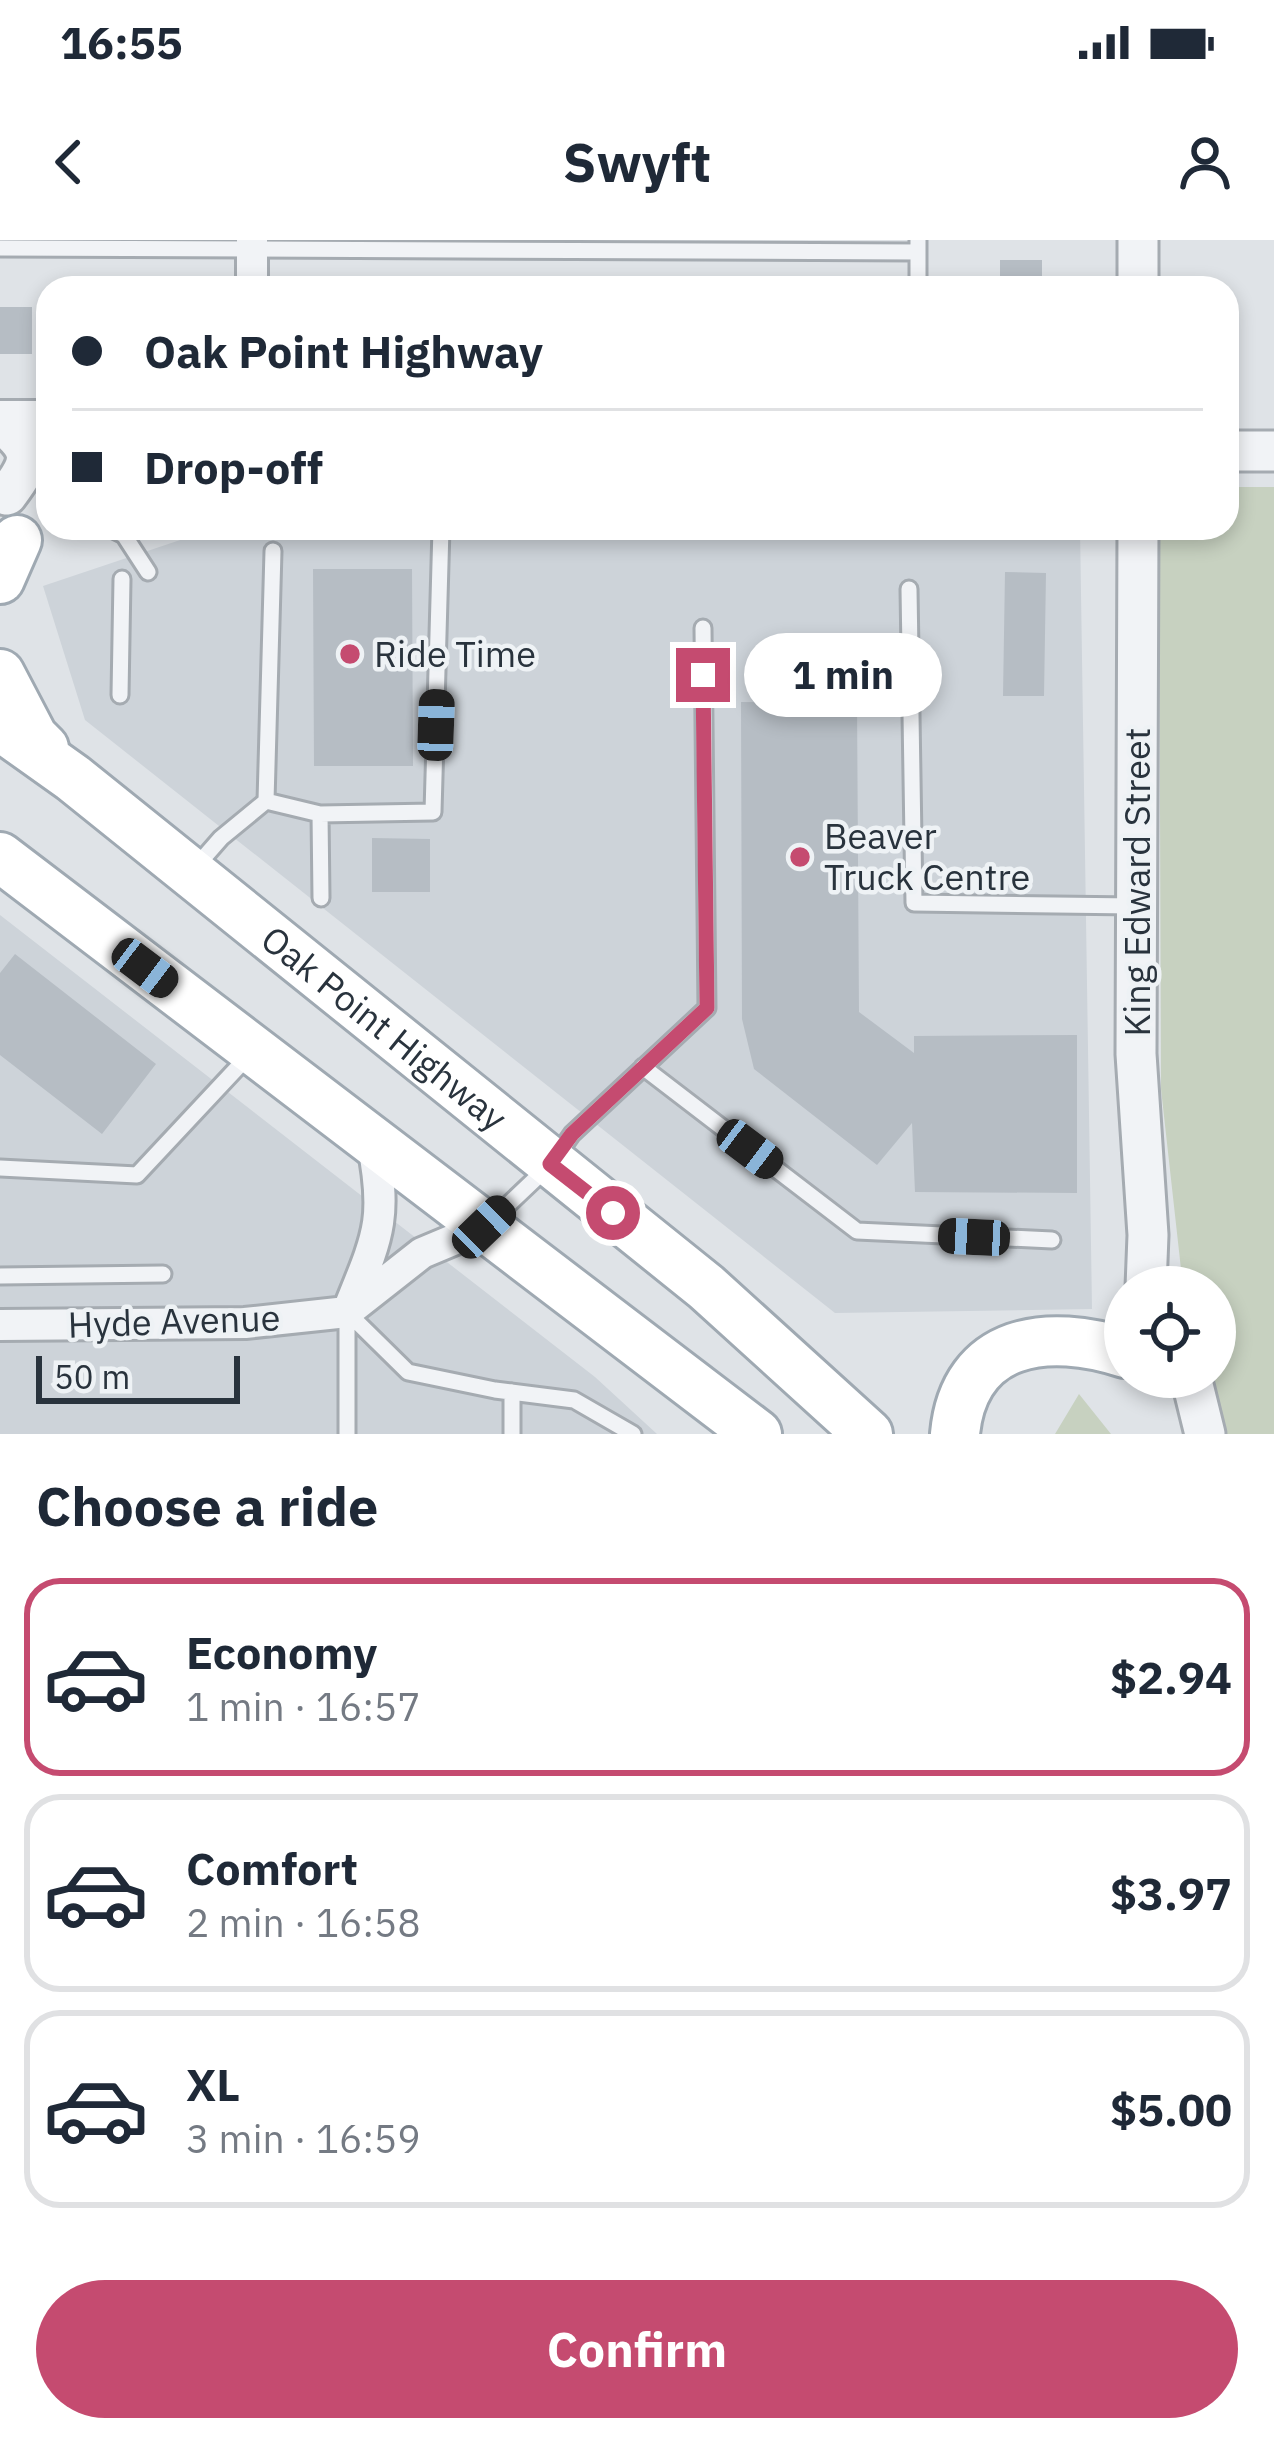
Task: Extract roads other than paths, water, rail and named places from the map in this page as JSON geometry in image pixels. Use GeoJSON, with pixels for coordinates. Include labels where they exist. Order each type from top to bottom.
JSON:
{"type":"FeatureCollection","features":[{"type":"Feature","properties":{"kind":"main road"},"geometry":{"type":"LineString","coordinates":[[0,674],[33,737],[73,778]]}},
{"type":"Feature","properties":{"kind":"main road","name":"Oak Point Highway"},"geometry":{"type":"LineString","coordinates":[[0,727],[73,778],[706,1287],[868,1434]]}},
{"type":"Feature","properties":{"kind":"main road"},"geometry":{"type":"LineString","coordinates":[[0,857],[757,1434]]}},
{"type":"Feature","properties":{"kind":"main road"},"geometry":{"type":"LineString","coordinates":[[955,1434],[956,1420],[976,1373],[1010,1350],[1040,1340],[1067,1339],[1104,1348]]}},
{"type":"Feature","properties":{"kind":"street"},"geometry":{"type":"LineString","coordinates":[[1138,240],[1138,276]]}},
{"type":"Feature","properties":{"kind":"street"},"geometry":{"type":"LineString","coordinates":[[251,244],[251,276]]}},
{"type":"Feature","properties":{"kind":"street"},"geometry":{"type":"LineString","coordinates":[[0,419],[36,417]]}},
{"type":"Feature","properties":{"kind":"street"},"geometry":{"type":"LineString","coordinates":[[0,419],[28,452],[12,532]]}},
{"type":"Feature","properties":{"kind":"street"},"geometry":{"type":"LineString","coordinates":[[1239,451],[1274,451]]}},
{"type":"Feature","properties":{"kind":"street"},"geometry":{"type":"LineString","coordinates":[[12,532],[36,494]]}},
{"type":"Feature","properties":{"kind":"street","name":"King Edward Street"},"geometry":{"type":"LineString","coordinates":[[1138,540],[1136,1054],[1147,1266]]}},
{"type":"Feature","properties":{"kind":"street"},"geometry":{"type":"LineString","coordinates":[[347,1312],[378,1235],[382,1190],[372,1141]]}},
{"type":"Feature","properties":{"kind":"street"},"geometry":{"type":"LineString","coordinates":[[347,1312],[422,1253],[484,1227]]}},
{"type":"Feature","properties":{"kind":"street","name":"King Edward Street"},"geometry":{"type":"LineString","coordinates":[[1148,1235],[1162,1266]]}},
{"type":"Feature","properties":{"kind":"street","name":"Hyde Avenue"},"geometry":{"type":"LineString","coordinates":[[0,1325],[245,1323],[347,1312]]}},
{"type":"Feature","properties":{"kind":"street"},"geometry":{"type":"LineString","coordinates":[[1170,1398],[1178,1434]]}},
{"type":"Feature","properties":{"kind":"street"},"geometry":{"type":"LineString","coordinates":[[1196,1398],[1205,1434]]}},
{"type":"Feature","properties":{"kind":"lane"},"geometry":{"type":"LineString","coordinates":[[0,248],[918,246]]}},
{"type":"Feature","properties":{"kind":"lane"},"geometry":{"type":"LineString","coordinates":[[127,540],[148,572]]}},
{"type":"Feature","properties":{"kind":"lane"},"geometry":{"type":"LineString","coordinates":[[266,801],[320,814],[434,812],[441,540]]}},
{"type":"Feature","properties":{"kind":"lane"},"geometry":{"type":"LineString","coordinates":[[191,872],[220,838],[266,801],[273,551]]}},
{"type":"Feature","properties":{"kind":"lane"},"geometry":{"type":"LineString","coordinates":[[120,695],[122,579]]}},
{"type":"Feature","properties":{"kind":"lane"},"geometry":{"type":"LineString","coordinates":[[909,589],[914,903],[1137,906]]}},
{"type":"Feature","properties":{"kind":"lane"},"geometry":{"type":"LineString","coordinates":[[484,1227],[550,1164],[572,1134],[707,1008],[703,628]]}},
{"type":"Feature","properties":{"kind":"lane"},"geometry":{"type":"LineString","coordinates":[[320,814],[321,898]]}},
{"type":"Feature","properties":{"kind":"lane"},"geometry":{"type":"LineString","coordinates":[[0,1168],[137,1175],[253,1050]]}},
{"type":"Feature","properties":{"kind":"lane"},"geometry":{"type":"LineString","coordinates":[[643,1067],[857,1231],[1052,1240]]}},
{"type":"Feature","properties":{"kind":"lane"},"geometry":{"type":"LineString","coordinates":[[0,1276],[163,1274]]}},
{"type":"Feature","properties":{"kind":"lane"},"geometry":{"type":"LineString","coordinates":[[347,1312],[408,1372],[574,1400],[633,1434]]}},
{"type":"Feature","properties":{"kind":"lane"},"geometry":{"type":"LineString","coordinates":[[347,1312],[347,1434]]}},
{"type":"Feature","properties":{"kind":"lane"},"geometry":{"type":"LineString","coordinates":[[512,1392],[512,1434]]}},
{"type":"Feature","properties":{"kind":"place","name":"Ride Time"},"geometry":{"type":"Point","coordinates":[350,654]}},
{"type":"Feature","properties":{"kind":"place","name":"Beaver Truck Centre"},"geometry":{"type":"Point","coordinates":[800,857]}}]}
